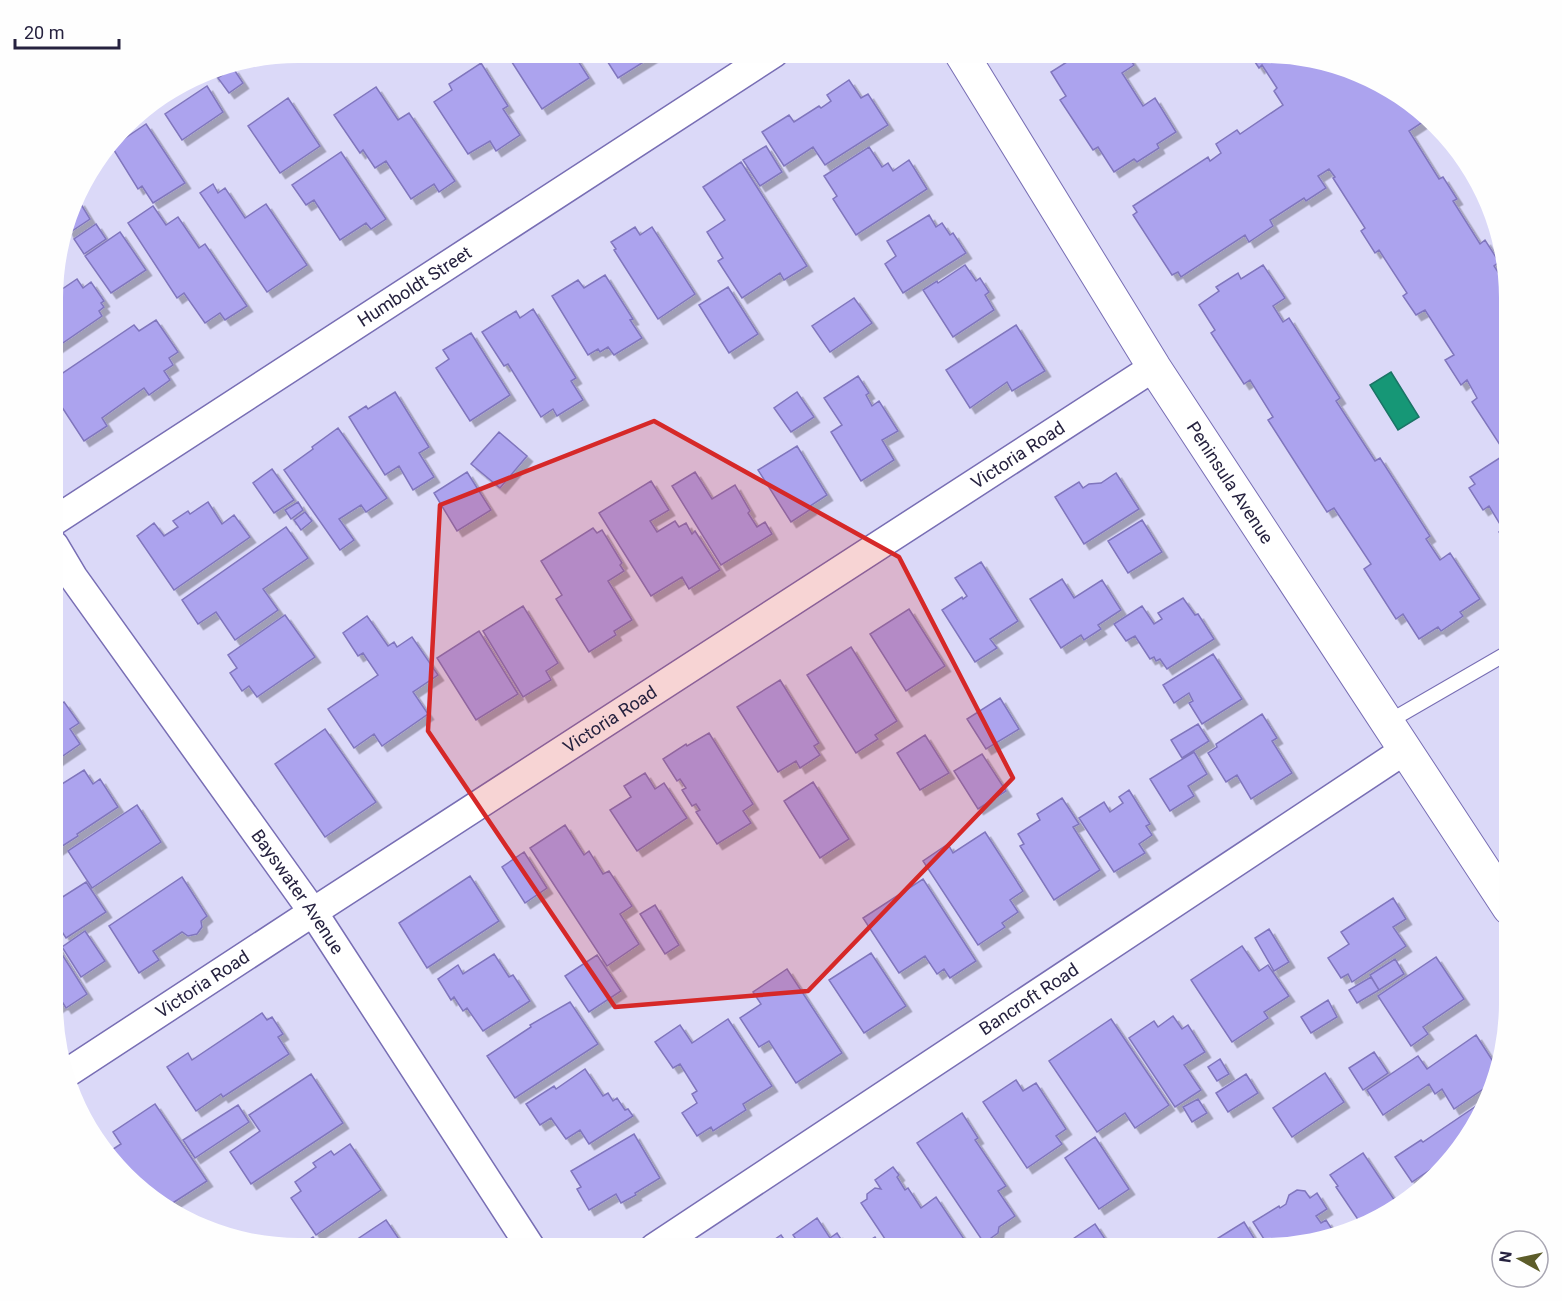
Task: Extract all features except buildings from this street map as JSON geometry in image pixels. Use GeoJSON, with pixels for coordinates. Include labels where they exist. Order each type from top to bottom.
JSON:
{"type":"FeatureCollection","features":[{"type":"Feature","properties":{"kind":"main road","name":"Peninsula Avenue"},"geometry":{"type":"LineString","coordinates":[[967,63],[1155,367],[1499,893]]}},
{"type":"Feature","properties":{"kind":"street","name":"Humboldt Street"},"geometry":{"type":"LineString","coordinates":[[63,514],[759,63]]}},
{"type":"Feature","properties":{"kind":"street","name":"Victoria Road"},"geometry":{"type":"LineString","coordinates":[[73,1070],[1155,367]]}},
{"type":"Feature","properties":{"kind":"street","name":"Bayswater Avenue"},"geometry":{"type":"LineString","coordinates":[[63,560],[313,912],[525,1238]]}},
{"type":"Feature","properties":{"kind":"street","name":"Bancroft Road"},"geometry":{"type":"LineString","coordinates":[[669,1238],[1405,750]]}},
{"type":"Feature","properties":{"kind":"lane"},"geometry":{"type":"LineString","coordinates":[[1388,722],[1499,658]]}},
{"type":"Feature","properties":{"kind":"highlighted area"},"geometry":{"type":"Polygon","coordinates":[[[654,421],[899,557],[1013,778],[808,991],[615,1007],[428,731],[440,505],[654,421]]]}},
{"type":"Feature","properties":{"kind":"shaded area"},"geometry":{"type":"Polygon","coordinates":[[[1391,372],[1419,417],[1398,430],[1370,385],[1391,372]]]}}]}
